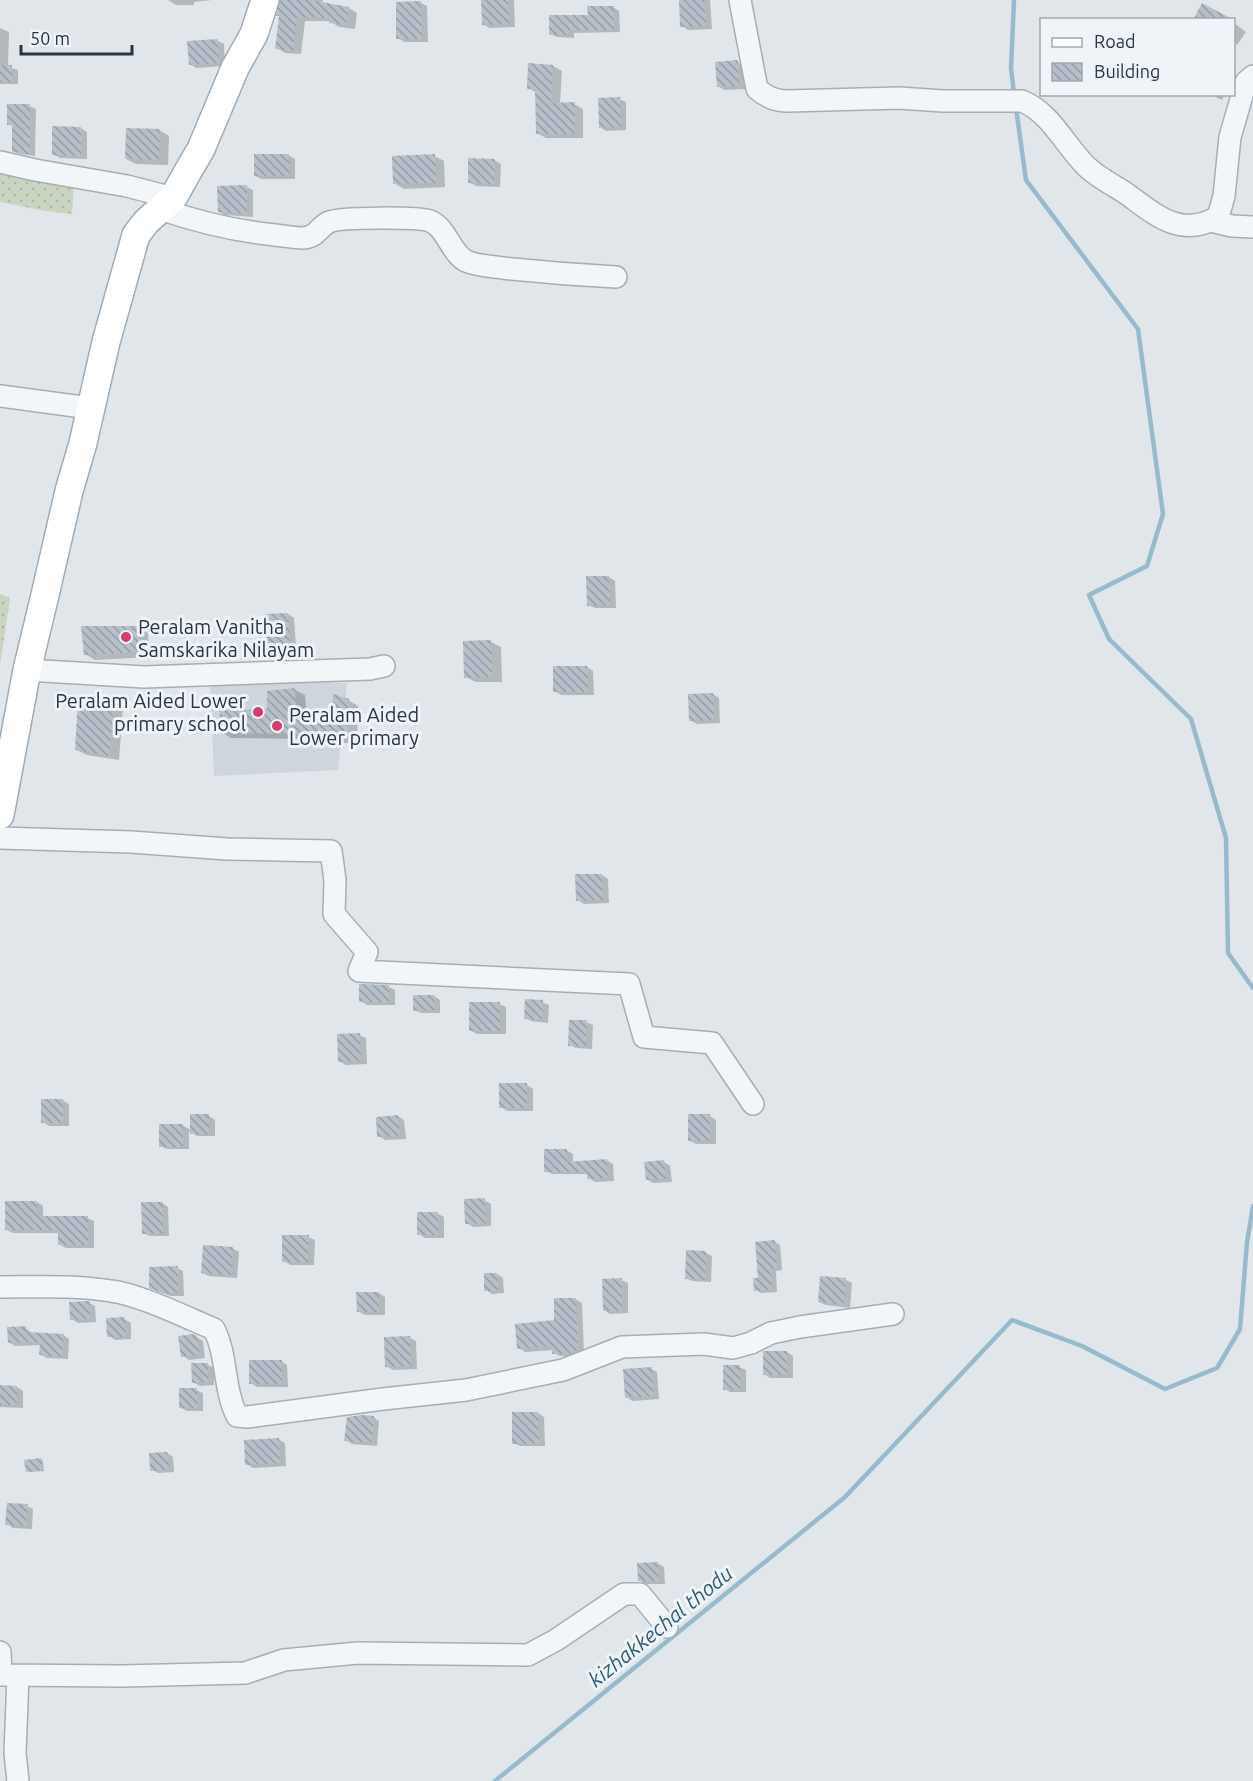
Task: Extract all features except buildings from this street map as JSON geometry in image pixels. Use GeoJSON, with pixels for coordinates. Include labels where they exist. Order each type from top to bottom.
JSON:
{"type":"FeatureCollection","features":[{"type":"Feature","properties":{"kind":"main road"},"geometry":{"type":"LineString","coordinates":[[0,815],[4,773],[27,670],[90,408],[136,235],[146,222],[166,204],[201,149],[219,103],[254,34],[266,0]]}},
{"type":"Feature","properties":{"kind":"street"},"geometry":{"type":"LineString","coordinates":[[740,0],[757,89],[777,101],[899,98],[943,101],[1014,101],[1030,104],[1048,120],[1087,167],[1160,218],[1191,227],[1205,225],[1218,217],[1224,196],[1230,137],[1246,82],[1253,76]]}},
{"type":"Feature","properties":{"kind":"street"},"geometry":{"type":"LineString","coordinates":[[0,162],[35,171],[128,186],[200,222],[230,228],[302,238],[313,236],[328,222],[340,220],[393,218],[430,221],[441,230],[452,248],[466,261],[480,265],[550,273],[616,277]]}},
{"type":"Feature","properties":{"kind":"street"},"geometry":{"type":"LineString","coordinates":[[1211,221],[1232,226],[1253,227]]}},
{"type":"Feature","properties":{"kind":"street"},"geometry":{"type":"LineString","coordinates":[[0,396],[90,408]]}},
{"type":"Feature","properties":{"kind":"street"},"geometry":{"type":"LineString","coordinates":[[27,670],[144,677],[370,669],[384,666]]}},
{"type":"Feature","properties":{"kind":"street"},"geometry":{"type":"LineString","coordinates":[[0,838],[131,842],[227,849],[331,851],[335,880],[334,914],[367,952],[359,971],[628,984],[644,1037],[712,1043],[753,1104]]}},
{"type":"Feature","properties":{"kind":"street"},"geometry":{"type":"LineString","coordinates":[[0,1287],[69,1287],[112,1291],[153,1304],[214,1329],[221,1342],[230,1401],[237,1416],[248,1417],[466,1390],[563,1370],[622,1347],[705,1344],[733,1348],[751,1344],[771,1333],[893,1314]]}},
{"type":"Feature","properties":{"kind":"street"},"geometry":{"type":"LineString","coordinates":[[0,1652],[2,1675],[18,1676],[246,1673],[284,1660],[358,1653],[528,1655],[556,1640],[624,1594],[640,1594],[667,1627]]}},
{"type":"Feature","properties":{"kind":"street"},"geometry":{"type":"LineString","coordinates":[[18,1676],[15,1753],[18,1781]]}},
{"type":"Feature","properties":{"kind":"shaded area","name":"Peralam Aided Lower primary"},"geometry":{"type":"Polygon","coordinates":[[[210,681],[347,683],[338,770],[214,776],[210,681]]]}},
{"type":"Feature","properties":{"kind":"green space"},"geometry":{"type":"Polygon","coordinates":[[[0,172],[74,185],[72,214],[0,202],[0,172]]]}},
{"type":"Feature","properties":{"kind":"green space"},"geometry":{"type":"Polygon","coordinates":[[[0,594],[10,598],[0,665],[0,594]]]}},
{"type":"Feature","properties":{"kind":"waterway"},"geometry":{"type":"LineString","coordinates":[[1014,0],[1011,68],[1014,94]]}},
{"type":"Feature","properties":{"kind":"waterway"},"geometry":{"type":"LineString","coordinates":[[1016,108],[1026,180],[1138,329],[1163,514],[1147,566],[1089,595],[1109,639],[1191,719],[1226,838],[1228,953],[1253,988]]}},
{"type":"Feature","properties":{"kind":"waterway","name":"kizhakkechal thodu"},"geometry":{"type":"LineString","coordinates":[[495,1781],[845,1497],[1012,1320],[1082,1346],[1165,1389],[1217,1368],[1240,1329],[1247,1242],[1253,1206]]}},
{"type":"Feature","properties":{"kind":"place","name":"Peralam Vanitha Samskarika Nilayam"},"geometry":{"type":"Point","coordinates":[126,637]}},
{"type":"Feature","properties":{"kind":"place","name":"Peralam Aided Lower primary school"},"geometry":{"type":"Point","coordinates":[258,712]}},
{"type":"Feature","properties":{"kind":"place","name":"Peralam Aided Lower primary"},"geometry":{"type":"Point","coordinates":[277,726]}}]}
